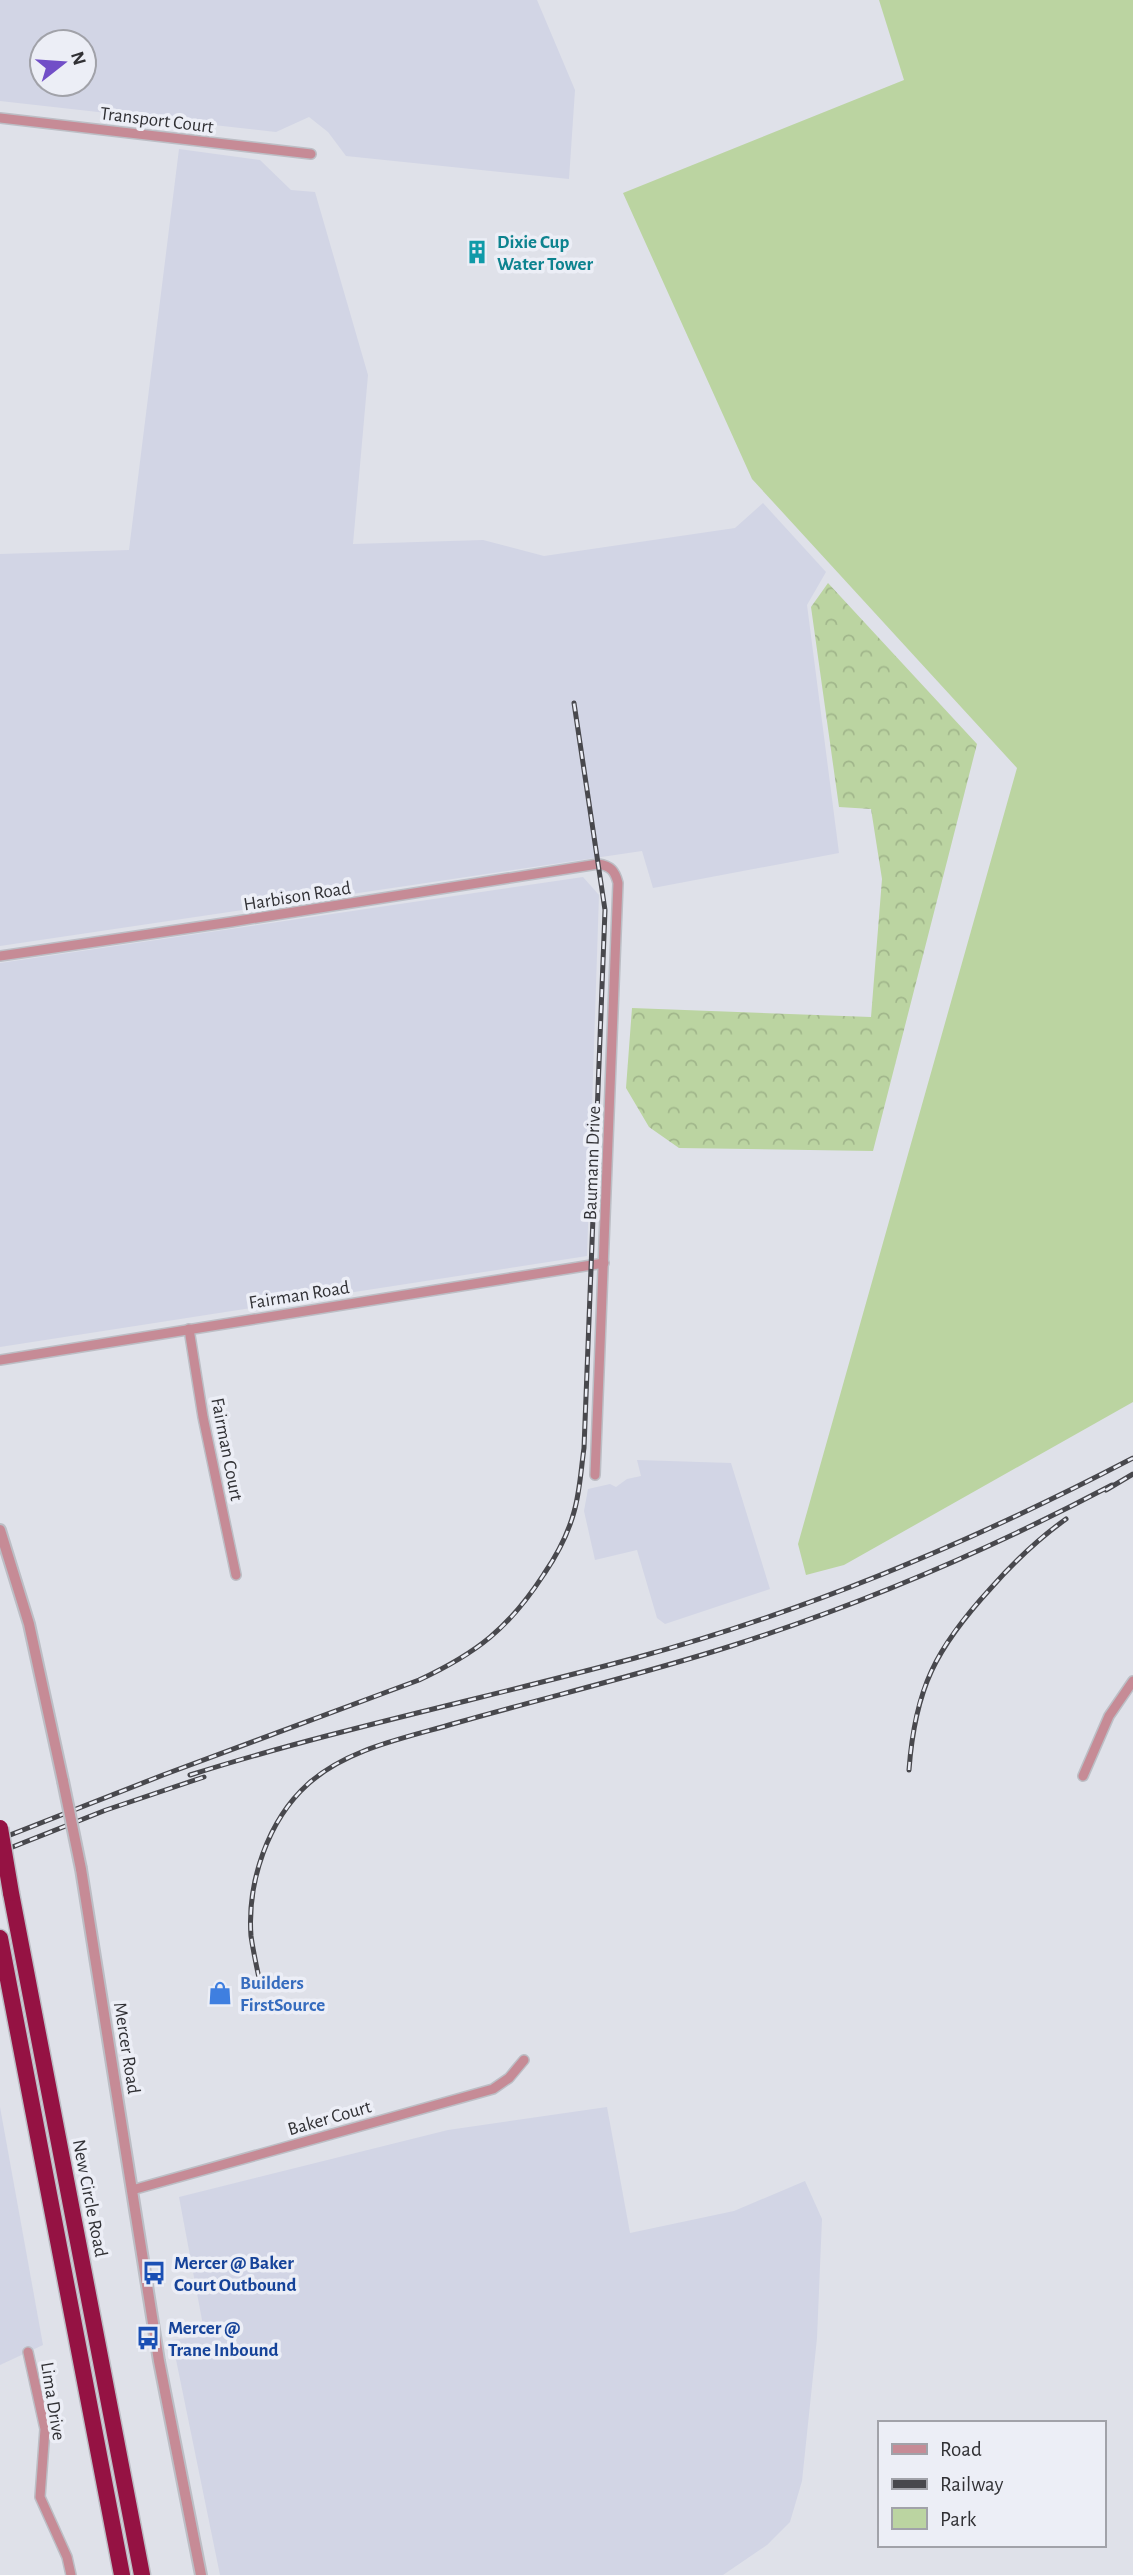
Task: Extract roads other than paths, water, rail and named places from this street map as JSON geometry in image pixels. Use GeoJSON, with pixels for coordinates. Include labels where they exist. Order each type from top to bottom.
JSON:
{"type":"FeatureCollection","features":[{"type":"Feature","properties":{"kind":"highway","name":"New Circle Road"},"geometry":{"type":"LineString","coordinates":[[0,1828],[142,2575]]}},
{"type":"Feature","properties":{"kind":"highway"},"geometry":{"type":"LineString","coordinates":[[0,1938],[122,2575]]}},
{"type":"Feature","properties":{"kind":"street","name":"Transport Court"},"geometry":{"type":"LineString","coordinates":[[0,118],[311,154]]}},
{"type":"Feature","properties":{"kind":"street","name":"Harbison Road"},"geometry":{"type":"LineString","coordinates":[[0,956],[598,864]]}},
{"type":"Feature","properties":{"kind":"street","name":"Baumann Drive"},"geometry":{"type":"LineString","coordinates":[[595,1475],[618,883],[614,871],[608,866],[598,864]]}},
{"type":"Feature","properties":{"kind":"street","name":"Fairman Road"},"geometry":{"type":"LineString","coordinates":[[0,1360],[604,1263]]}},
{"type":"Feature","properties":{"kind":"street","name":"Fairman Court"},"geometry":{"type":"LineString","coordinates":[[189,1329],[203,1417],[236,1575]]}},
{"type":"Feature","properties":{"kind":"street","name":"Mercer Road"},"geometry":{"type":"LineString","coordinates":[[0,1530],[39,1665],[81,1869],[159,2361],[201,2575]]}},
{"type":"Feature","properties":{"kind":"street"},"geometry":{"type":"LineString","coordinates":[[1083,1776],[1109,1716],[1133,1681]]}},
{"type":"Feature","properties":{"kind":"street","name":"Baker Court"},"geometry":{"type":"LineString","coordinates":[[132,2190],[493,2089],[509,2078],[524,2060]]}},
{"type":"Feature","properties":{"kind":"street","name":"Lima Drive"},"geometry":{"type":"LineString","coordinates":[[28,2352],[45,2429],[40,2497],[67,2557],[71,2575]]}},
{"type":"Feature","properties":{"kind":"railway"},"geometry":{"type":"LineString","coordinates":[[0,1839],[440,1670],[475,1649],[518,1610],[562,1544],[576,1504],[584,1448],[605,910],[574,703]]}},
{"type":"Feature","properties":{"kind":"railway"},"geometry":{"type":"LineString","coordinates":[[190,1775],[356,1728],[635,1658],[763,1619],[889,1572],[1012,1518],[1133,1458]]}},
{"type":"Feature","properties":{"kind":"railway"},"geometry":{"type":"LineString","coordinates":[[1106,1490],[1133,1474]]}},
{"type":"Feature","properties":{"kind":"railway"},"geometry":{"type":"LineString","coordinates":[[259,1978],[251,1936],[251,1915],[263,1853],[271,1834],[294,1799],[308,1784],[341,1761],[398,1739],[662,1667],[780,1630],[925,1574],[1112,1485]]}},
{"type":"Feature","properties":{"kind":"railway"},"geometry":{"type":"LineString","coordinates":[[909,1770],[912,1741],[923,1692],[942,1650],[972,1610],[1017,1560],[1066,1519]]}},
{"type":"Feature","properties":{"kind":"railway"},"geometry":{"type":"LineString","coordinates":[[0,1852],[106,1810],[204,1777]]}},
{"type":"Feature","properties":{"kind":"place","name":"Dixie Cup Water Tower"},"geometry":{"type":"Point","coordinates":[477,252]}},
{"type":"Feature","properties":{"kind":"place","name":"Builders FirstSource"},"geometry":{"type":"Point","coordinates":[220,1993]}},
{"type":"Feature","properties":{"kind":"place","name":"Mercer @ Baker Court Outbound"},"geometry":{"type":"Point","coordinates":[154,2273]}},
{"type":"Feature","properties":{"kind":"place","name":"Mercer @ Trane Inbound"},"geometry":{"type":"Point","coordinates":[148,2338]}}]}
